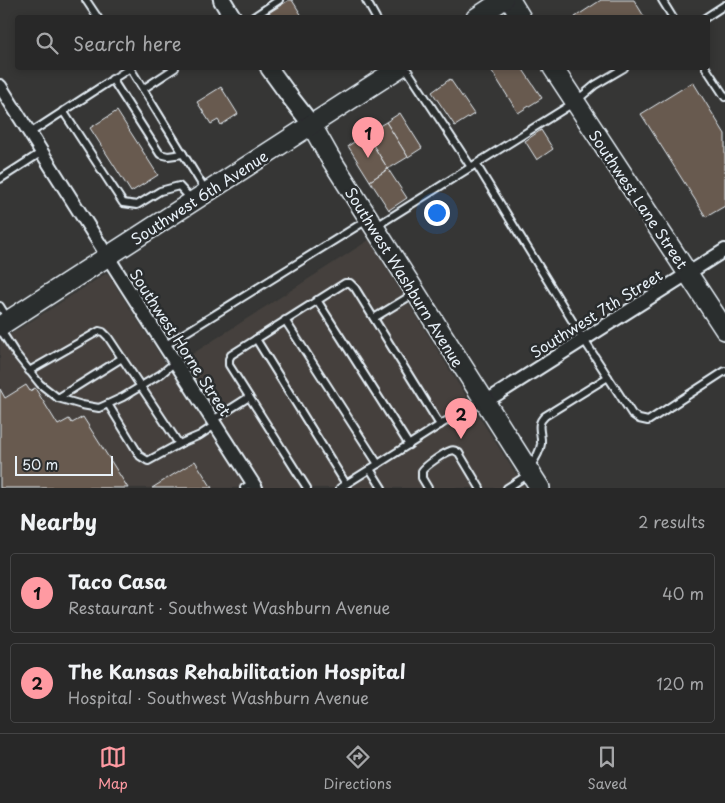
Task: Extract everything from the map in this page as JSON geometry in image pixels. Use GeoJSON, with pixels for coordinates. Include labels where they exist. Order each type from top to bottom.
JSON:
{"type":"FeatureCollection","features":[{"type":"Feature","properties":{"kind":"main road"},"geometry":{"type":"LineString","coordinates":[[480,15],[503,0]]}},
{"type":"Feature","properties":{"kind":"main road"},"geometry":{"type":"LineString","coordinates":[[510,0],[519,15]]}},
{"type":"Feature","properties":{"kind":"main road","name":"Southwest 6th Avenue"},"geometry":{"type":"LineString","coordinates":[[2,320],[108,256],[396,70]]}},
{"type":"Feature","properties":{"kind":"main road","name":"Southwest Lane Street"},"geometry":{"type":"LineString","coordinates":[[554,70],[725,330]]}},
{"type":"Feature","properties":{"kind":"main road","name":"Southwest Washburn Avenue"},"geometry":{"type":"LineString","coordinates":[[311,124],[328,156],[533,477]]}},
{"type":"Feature","properties":{"kind":"street"},"geometry":{"type":"LineString","coordinates":[[222,0],[231,15]]}},
{"type":"Feature","properties":{"kind":"street","name":"Southwest Washburn Avenue"},"geometry":{"type":"LineString","coordinates":[[270,70],[311,124]]}},
{"type":"Feature","properties":{"kind":"street","name":"Southwest Horne Street"},"geometry":{"type":"LineString","coordinates":[[0,86],[214,423],[251,486]]}},
{"type":"Feature","properties":{"kind":"street","name":"Southwest 7th Street"},"geometry":{"type":"LineString","coordinates":[[485,402],[725,250]]}},
{"type":"Feature","properties":{"kind":"lane"},"geometry":{"type":"LineString","coordinates":[[86,0],[96,15]]}},
{"type":"Feature","properties":{"kind":"lane"},"geometry":{"type":"LineString","coordinates":[[256,15],[279,0]]}},
{"type":"Feature","properties":{"kind":"lane"},"geometry":{"type":"LineString","coordinates":[[366,0],[374,15]]}},
{"type":"Feature","properties":{"kind":"lane"},"geometry":{"type":"LineString","coordinates":[[662,0],[671,15]]}},
{"type":"Feature","properties":{"kind":"lane"},"geometry":{"type":"LineString","coordinates":[[710,15],[725,5]]}},
{"type":"Feature","properties":{"kind":"lane"},"geometry":{"type":"LineString","coordinates":[[30,133],[127,70]]}},
{"type":"Feature","properties":{"kind":"lane"},"geometry":{"type":"LineString","coordinates":[[131,70],[183,154],[200,196]]}},
{"type":"Feature","properties":{"kind":"lane"},"geometry":{"type":"LineString","coordinates":[[143,89],[172,70]]}},
{"type":"Feature","properties":{"kind":"lane"},"geometry":{"type":"LineString","coordinates":[[407,70],[473,166],[632,414],[639,419],[648,420],[725,370]]}},
{"type":"Feature","properties":{"kind":"lane"},"geometry":{"type":"LineString","coordinates":[[164,346],[473,166],[575,102],[595,86],[621,70]]}},
{"type":"Feature","properties":{"kind":"lane"},"geometry":{"type":"LineString","coordinates":[[707,70],[725,98]]}},
{"type":"Feature","properties":{"kind":"lane"},"geometry":{"type":"LineString","coordinates":[[112,79],[160,154],[168,156],[183,154]]}},
{"type":"Feature","properties":{"kind":"lane"},"geometry":{"type":"LineString","coordinates":[[63,111],[123,203],[137,205],[160,191],[179,186],[200,196]]}},
{"type":"Feature","properties":{"kind":"lane"},"geometry":{"type":"LineString","coordinates":[[0,179],[42,152]]}},
{"type":"Feature","properties":{"kind":"lane"},"geometry":{"type":"LineString","coordinates":[[307,488],[229,365],[228,359],[231,355],[345,283],[350,283],[355,288],[440,424]]}},
{"type":"Feature","properties":{"kind":"lane"},"geometry":{"type":"LineString","coordinates":[[374,318],[415,293]]}},
{"type":"Feature","properties":{"kind":"lane"},"geometry":{"type":"LineString","coordinates":[[317,300],[409,445]]}},
{"type":"Feature","properties":{"kind":"lane"},"geometry":{"type":"LineString","coordinates":[[2,320],[16,354],[40,384],[58,398],[82,405],[100,408],[142,386],[175,362]]}},
{"type":"Feature","properties":{"kind":"lane"},"geometry":{"type":"LineString","coordinates":[[285,320],[378,464]]}},
{"type":"Feature","properties":{"kind":"lane"},"geometry":{"type":"LineString","coordinates":[[29,371],[99,331],[103,332],[142,386],[179,444]]}},
{"type":"Feature","properties":{"kind":"lane"},"geometry":{"type":"LineString","coordinates":[[256,339],[343,486],[440,424],[462,411],[485,402]]}},
{"type":"Feature","properties":{"kind":"lane"},"geometry":{"type":"LineString","coordinates":[[58,398],[122,358]]}},
{"type":"Feature","properties":{"kind":"lane"},"geometry":{"type":"LineString","coordinates":[[506,488],[533,477],[533,463],[541,442],[539,424],[541,420],[608,377]]}},
{"type":"Feature","properties":{"kind":"lane"},"geometry":{"type":"LineString","coordinates":[[108,404],[140,456],[148,461],[200,435],[250,397]]}},
{"type":"Feature","properties":{"kind":"lane"},"geometry":{"type":"LineString","coordinates":[[428,488],[422,478],[422,470],[450,451],[455,450],[480,488]]}},
{"type":"Feature","properties":{"kind":"lane"},"geometry":{"type":"LineString","coordinates":[[370,469],[382,488]]}},
{"type":"Feature","properties":{"kind":"shaded area"},"geometry":{"type":"Polygon","coordinates":[[[369,240],[525,488],[0,488],[0,341],[107,273],[169,369],[369,240]]]}},
{"type":"Feature","properties":{"kind":"building"},"geometry":{"type":"Polygon","coordinates":[[[292,0],[301,15],[266,15],[292,0]]]}},
{"type":"Feature","properties":{"kind":"building"},"geometry":{"type":"Polygon","coordinates":[[[601,0],[634,0],[643,15],[578,15],[601,0]]]}},
{"type":"Feature","properties":{"kind":"building"},"geometry":{"type":"Polygon","coordinates":[[[491,70],[523,70],[542,98],[518,113],[491,70]]]}},
{"type":"Feature","properties":{"kind":"building"},"geometry":{"type":"Polygon","coordinates":[[[450,79],[474,114],[455,126],[432,92],[450,79]]]}},
{"type":"Feature","properties":{"kind":"building"},"geometry":{"type":"Polygon","coordinates":[[[693,82],[725,134],[725,206],[706,217],[641,114],[693,82]]]}},
{"type":"Feature","properties":{"kind":"building"},"geometry":{"type":"Polygon","coordinates":[[[221,87],[238,114],[221,125],[218,120],[211,124],[197,102],[221,87]]]}},
{"type":"Feature","properties":{"kind":"building"},"geometry":{"type":"Polygon","coordinates":[[[117,111],[158,175],[131,192],[90,128],[117,111]]]}},
{"type":"Feature","properties":{"kind":"building"},"geometry":{"type":"Polygon","coordinates":[[[400,113],[422,148],[408,157],[386,122],[400,113]]]}},
{"type":"Feature","properties":{"kind":"building"},"geometry":{"type":"Polygon","coordinates":[[[386,122],[408,157],[388,169],[366,134],[386,122]]]}},
{"type":"Feature","properties":{"kind":"building"},"geometry":{"type":"Polygon","coordinates":[[[541,130],[553,149],[537,160],[525,141],[541,130]]]}},
{"type":"Feature","properties":{"kind":"building"},"geometry":{"type":"Polygon","coordinates":[[[366,134],[388,169],[370,181],[348,146],[366,134]]]}},
{"type":"Feature","properties":{"kind":"building"},"geometry":{"type":"Polygon","coordinates":[[[388,169],[407,198],[389,210],[370,181],[388,169]]]}},
{"type":"Feature","properties":{"kind":"building"},"geometry":{"type":"Polygon","coordinates":[[[26,385],[30,391],[35,388],[58,425],[69,419],[72,423],[83,417],[128,488],[0,488],[0,389],[5,398],[26,385]]]}},
{"type":"Feature","properties":{"kind":"building"},"geometry":{"type":"Polygon","coordinates":[[[195,461],[212,488],[152,488],[195,461]]]}},
{"type":"Feature","properties":{"kind":"place","name":"Taco Casa"},"geometry":{"type":"Point","coordinates":[368,158]}},
{"type":"Feature","properties":{"kind":"place","name":"The Kansas Rehabilitation Hospital"},"geometry":{"type":"Point","coordinates":[461,439]}}]}
